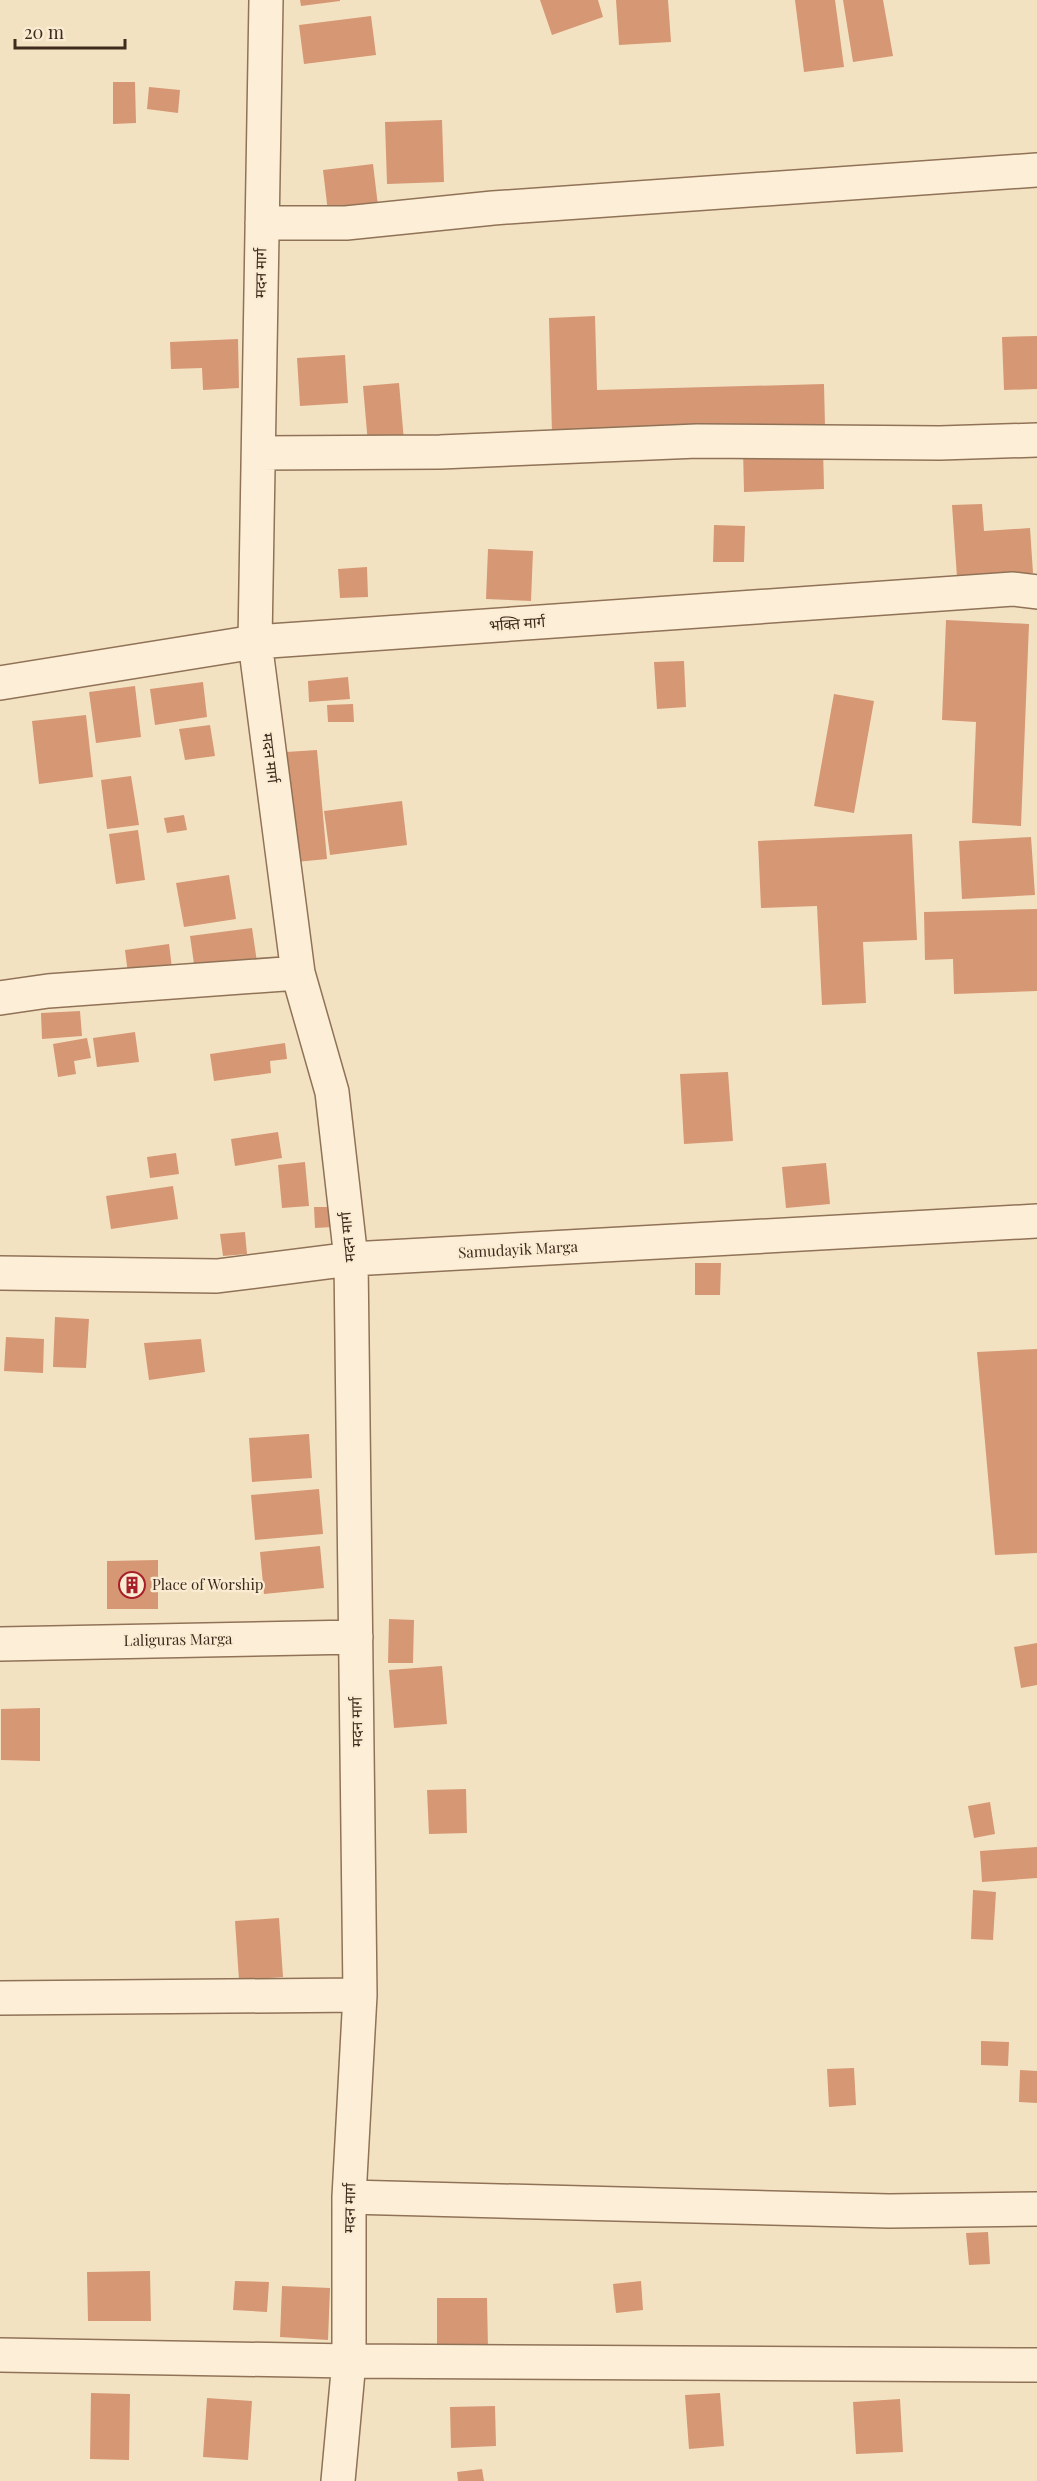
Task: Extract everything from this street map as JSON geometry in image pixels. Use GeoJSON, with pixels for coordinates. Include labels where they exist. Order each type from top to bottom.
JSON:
{"type":"FeatureCollection","features":[{"type":"Feature","properties":{"kind":"street","name":"मदन मार्ग"},"geometry":{"type":"LineString","coordinates":[[266,0],[255,642],[298,973],[332,1092],[351,1259],[360,1995],[349,2197],[349,2361],[338,2481]]}},
{"type":"Feature","properties":{"kind":"street"},"geometry":{"type":"LineString","coordinates":[[262,223],[346,223],[493,208],[1037,170]]}},
{"type":"Feature","properties":{"kind":"street"},"geometry":{"type":"LineString","coordinates":[[259,453],[440,452],[697,441],[1037,440]]}},
{"type":"Feature","properties":{"kind":"street","name":"भक्ति मार्ग"},"geometry":{"type":"LineString","coordinates":[[0,683],[255,642],[1013,589],[1037,592]]}},
{"type":"Feature","properties":{"kind":"street"},"geometry":{"type":"LineString","coordinates":[[0,998],[48,991],[298,973]]}},
{"type":"Feature","properties":{"kind":"street","name":"Samudayik Marga"},"geometry":{"type":"LineString","coordinates":[[0,1273],[217,1276],[351,1259],[1037,1221]]}},
{"type":"Feature","properties":{"kind":"street","name":"Laliguras Marga"},"geometry":{"type":"LineString","coordinates":[[0,1644],[356,1637]]}},
{"type":"Feature","properties":{"kind":"street"},"geometry":{"type":"LineString","coordinates":[[0,1998],[360,1995]]}},
{"type":"Feature","properties":{"kind":"street"},"geometry":{"type":"LineString","coordinates":[[349,2197],[889,2211],[1037,2209]]}},
{"type":"Feature","properties":{"kind":"street"},"geometry":{"type":"LineString","coordinates":[[0,2355],[349,2361],[1037,2365]]}},
{"type":"Feature","properties":{"kind":"building"},"geometry":{"type":"Polygon","coordinates":[[[300,0],[340,0],[340,1],[301,6],[300,0]]]}},
{"type":"Feature","properties":{"kind":"building"},"geometry":{"type":"Polygon","coordinates":[[[540,0],[598,0],[603,17],[552,35],[540,0]]]}},
{"type":"Feature","properties":{"kind":"building"},"geometry":{"type":"Polygon","coordinates":[[[616,0],[668,0],[671,42],[619,45],[616,0]]]}},
{"type":"Feature","properties":{"kind":"building"},"geometry":{"type":"Polygon","coordinates":[[[795,0],[835,0],[844,67],[804,72],[795,0]]]}},
{"type":"Feature","properties":{"kind":"building"},"geometry":{"type":"Polygon","coordinates":[[[843,0],[883,0],[893,56],[853,62],[843,0]]]}},
{"type":"Feature","properties":{"kind":"building"},"geometry":{"type":"Polygon","coordinates":[[[371,16],[376,55],[304,64],[299,25],[371,16]]]}},
{"type":"Feature","properties":{"kind":"building"},"geometry":{"type":"Polygon","coordinates":[[[113,82],[135,82],[136,123],[113,124],[113,82]]]}},
{"type":"Feature","properties":{"kind":"building"},"geometry":{"type":"Polygon","coordinates":[[[149,87],[180,90],[178,113],[147,109],[149,87]]]}},
{"type":"Feature","properties":{"kind":"building"},"geometry":{"type":"Polygon","coordinates":[[[442,120],[444,182],[387,184],[385,122],[442,120]]]}},
{"type":"Feature","properties":{"kind":"building"},"geometry":{"type":"Polygon","coordinates":[[[373,164],[378,206],[328,212],[323,170],[373,164]]]}},
{"type":"Feature","properties":{"kind":"building"},"geometry":{"type":"Polygon","coordinates":[[[595,316],[597,390],[824,384],[825,426],[552,434],[549,318],[595,316]]]}},
{"type":"Feature","properties":{"kind":"building"},"geometry":{"type":"Polygon","coordinates":[[[1037,336],[1037,389],[1004,390],[1002,337],[1037,336]]]}},
{"type":"Feature","properties":{"kind":"building"},"geometry":{"type":"Polygon","coordinates":[[[238,339],[239,388],[203,390],[202,368],[171,369],[170,342],[238,339]]]}},
{"type":"Feature","properties":{"kind":"building"},"geometry":{"type":"Polygon","coordinates":[[[345,355],[348,403],[300,406],[297,358],[345,355]]]}},
{"type":"Feature","properties":{"kind":"building"},"geometry":{"type":"Polygon","coordinates":[[[399,383],[404,441],[368,444],[363,386],[399,383]]]}},
{"type":"Feature","properties":{"kind":"building"},"geometry":{"type":"Polygon","coordinates":[[[823,447],[824,489],[744,492],[743,449],[823,447]]]}},
{"type":"Feature","properties":{"kind":"building"},"geometry":{"type":"Polygon","coordinates":[[[982,504],[984,531],[1030,528],[1033,573],[957,577],[952,505],[982,504]]]}},
{"type":"Feature","properties":{"kind":"building"},"geometry":{"type":"Polygon","coordinates":[[[714,525],[745,526],[744,562],[713,562],[714,525]]]}},
{"type":"Feature","properties":{"kind":"building"},"geometry":{"type":"Polygon","coordinates":[[[488,549],[533,551],[531,601],[486,599],[488,549]]]}},
{"type":"Feature","properties":{"kind":"building"},"geometry":{"type":"Polygon","coordinates":[[[367,567],[368,597],[340,598],[338,569],[367,567]]]}},
{"type":"Feature","properties":{"kind":"building"},"geometry":{"type":"Polygon","coordinates":[[[946,620],[1029,624],[1021,826],[972,823],[976,722],[942,720],[946,620]]]}},
{"type":"Feature","properties":{"kind":"building"},"geometry":{"type":"Polygon","coordinates":[[[684,661],[686,707],[657,709],[654,662],[684,661]]]}},
{"type":"Feature","properties":{"kind":"building"},"geometry":{"type":"Polygon","coordinates":[[[348,677],[350,699],[309,702],[308,681],[348,677]]]}},
{"type":"Feature","properties":{"kind":"building"},"geometry":{"type":"Polygon","coordinates":[[[203,682],[207,717],[155,725],[150,689],[203,682]]]}},
{"type":"Feature","properties":{"kind":"building"},"geometry":{"type":"Polygon","coordinates":[[[135,686],[141,737],[96,743],[89,692],[135,686]]]}},
{"type":"Feature","properties":{"kind":"building"},"geometry":{"type":"Polygon","coordinates":[[[834,694],[874,701],[854,813],[814,806],[834,694]]]}},
{"type":"Feature","properties":{"kind":"building"},"geometry":{"type":"Polygon","coordinates":[[[353,704],[354,722],[328,722],[327,705],[353,704]]]}},
{"type":"Feature","properties":{"kind":"building"},"geometry":{"type":"Polygon","coordinates":[[[86,715],[93,777],[39,784],[32,721],[86,715]]]}},
{"type":"Feature","properties":{"kind":"building"},"geometry":{"type":"Polygon","coordinates":[[[210,725],[215,756],[185,760],[179,729],[210,725]]]}},
{"type":"Feature","properties":{"kind":"building"},"geometry":{"type":"Polygon","coordinates":[[[317,750],[327,859],[296,862],[286,752],[317,750]]]}},
{"type":"Feature","properties":{"kind":"building"},"geometry":{"type":"Polygon","coordinates":[[[131,776],[139,825],[107,829],[101,780],[131,776]]]}},
{"type":"Feature","properties":{"kind":"building"},"geometry":{"type":"Polygon","coordinates":[[[402,801],[407,845],[330,855],[324,811],[402,801]]]}},
{"type":"Feature","properties":{"kind":"building"},"geometry":{"type":"Polygon","coordinates":[[[184,815],[187,830],[167,833],[164,818],[184,815]]]}},
{"type":"Feature","properties":{"kind":"building"},"geometry":{"type":"Polygon","coordinates":[[[138,830],[145,880],[116,884],[109,834],[138,830]]]}},
{"type":"Feature","properties":{"kind":"building"},"geometry":{"type":"Polygon","coordinates":[[[912,834],[917,940],[863,942],[866,1003],[822,1005],[817,906],[761,908],[758,841],[912,834]]]}},
{"type":"Feature","properties":{"kind":"building"},"geometry":{"type":"Polygon","coordinates":[[[1031,837],[1035,895],[962,899],[959,841],[1031,837]]]}},
{"type":"Feature","properties":{"kind":"building"},"geometry":{"type":"Polygon","coordinates":[[[229,875],[236,919],[184,927],[176,883],[229,875]]]}},
{"type":"Feature","properties":{"kind":"building"},"geometry":{"type":"Polygon","coordinates":[[[1037,909],[1037,991],[954,994],[953,959],[925,960],[924,912],[1037,909]]]}},
{"type":"Feature","properties":{"kind":"building"},"geometry":{"type":"Polygon","coordinates":[[[252,928],[257,962],[195,971],[190,936],[252,928]]]}},
{"type":"Feature","properties":{"kind":"building"},"geometry":{"type":"Polygon","coordinates":[[[169,944],[173,976],[129,982],[125,950],[169,944]]]}},
{"type":"Feature","properties":{"kind":"building"},"geometry":{"type":"Polygon","coordinates":[[[80,1011],[82,1036],[42,1039],[41,1013],[80,1011]]]}},
{"type":"Feature","properties":{"kind":"building"},"geometry":{"type":"Polygon","coordinates":[[[135,1032],[139,1062],[97,1067],[93,1038],[135,1032]]]}},
{"type":"Feature","properties":{"kind":"building"},"geometry":{"type":"Polygon","coordinates":[[[87,1038],[91,1058],[74,1061],[76,1074],[58,1077],[53,1044],[87,1038]]]}},
{"type":"Feature","properties":{"kind":"building"},"geometry":{"type":"Polygon","coordinates":[[[285,1043],[287,1059],[270,1061],[271,1073],[214,1081],[210,1054],[285,1043]]]}},
{"type":"Feature","properties":{"kind":"building"},"geometry":{"type":"Polygon","coordinates":[[[728,1072],[733,1141],[684,1144],[680,1074],[728,1072]]]}},
{"type":"Feature","properties":{"kind":"building"},"geometry":{"type":"Polygon","coordinates":[[[278,1132],[282,1158],[235,1166],[231,1139],[278,1132]]]}},
{"type":"Feature","properties":{"kind":"building"},"geometry":{"type":"Polygon","coordinates":[[[176,1153],[179,1174],[150,1178],[147,1157],[176,1153]]]}},
{"type":"Feature","properties":{"kind":"building"},"geometry":{"type":"Polygon","coordinates":[[[305,1162],[309,1206],[282,1208],[278,1165],[305,1162]]]}},
{"type":"Feature","properties":{"kind":"building"},"geometry":{"type":"Polygon","coordinates":[[[826,1163],[830,1204],[786,1208],[782,1167],[826,1163]]]}},
{"type":"Feature","properties":{"kind":"building"},"geometry":{"type":"Polygon","coordinates":[[[173,1186],[178,1219],[111,1229],[106,1196],[173,1186]]]}},
{"type":"Feature","properties":{"kind":"building"},"geometry":{"type":"Polygon","coordinates":[[[314,1207],[332,1207],[333,1227],[315,1228],[314,1207]]]}},
{"type":"Feature","properties":{"kind":"building"},"geometry":{"type":"Polygon","coordinates":[[[245,1232],[247,1254],[223,1256],[220,1234],[245,1232]]]}},
{"type":"Feature","properties":{"kind":"building"},"geometry":{"type":"Polygon","coordinates":[[[695,1263],[721,1263],[720,1295],[695,1295],[695,1263]]]}},
{"type":"Feature","properties":{"kind":"building"},"geometry":{"type":"Polygon","coordinates":[[[55,1317],[89,1319],[86,1368],[53,1367],[55,1317]]]}},
{"type":"Feature","properties":{"kind":"building"},"geometry":{"type":"Polygon","coordinates":[[[6,1337],[44,1339],[43,1373],[4,1371],[6,1337]]]}},
{"type":"Feature","properties":{"kind":"building"},"geometry":{"type":"Polygon","coordinates":[[[201,1339],[205,1372],[149,1380],[144,1343],[201,1339]]]}},
{"type":"Feature","properties":{"kind":"building"},"geometry":{"type":"Polygon","coordinates":[[[1037,1349],[1037,1553],[995,1555],[977,1352],[1037,1349]]]}},
{"type":"Feature","properties":{"kind":"building"},"geometry":{"type":"Polygon","coordinates":[[[309,1434],[312,1478],[252,1482],[249,1438],[309,1434]]]}},
{"type":"Feature","properties":{"kind":"building"},"geometry":{"type":"Polygon","coordinates":[[[319,1489],[323,1534],[255,1540],[251,1495],[319,1489]]]}},
{"type":"Feature","properties":{"kind":"building"},"geometry":{"type":"Polygon","coordinates":[[[320,1546],[324,1588],[264,1594],[260,1552],[320,1546]]]}},
{"type":"Feature","properties":{"kind":"building","name":"Place of Worship"},"geometry":{"type":"Polygon","coordinates":[[[158,1560],[158,1609],[107,1609],[107,1561],[158,1560]]]}},
{"type":"Feature","properties":{"kind":"building"},"geometry":{"type":"Polygon","coordinates":[[[389,1619],[414,1620],[413,1663],[388,1663],[389,1619]]]}},
{"type":"Feature","properties":{"kind":"building"},"geometry":{"type":"Polygon","coordinates":[[[1037,1643],[1037,1685],[1021,1688],[1014,1647],[1037,1643]]]}},
{"type":"Feature","properties":{"kind":"building"},"geometry":{"type":"Polygon","coordinates":[[[442,1666],[447,1724],[394,1728],[389,1670],[442,1666]]]}},
{"type":"Feature","properties":{"kind":"building"},"geometry":{"type":"Polygon","coordinates":[[[40,1708],[40,1761],[1,1760],[1,1709],[40,1708]]]}},
{"type":"Feature","properties":{"kind":"building"},"geometry":{"type":"Polygon","coordinates":[[[466,1789],[467,1833],[429,1834],[427,1790],[466,1789]]]}},
{"type":"Feature","properties":{"kind":"building"},"geometry":{"type":"Polygon","coordinates":[[[990,1802],[995,1834],[974,1838],[968,1806],[990,1802]]]}},
{"type":"Feature","properties":{"kind":"building"},"geometry":{"type":"Polygon","coordinates":[[[1037,1847],[1037,1878],[982,1882],[980,1851],[1037,1847]]]}},
{"type":"Feature","properties":{"kind":"building"},"geometry":{"type":"Polygon","coordinates":[[[973,1890],[996,1892],[993,1940],[971,1939],[973,1890]]]}},
{"type":"Feature","properties":{"kind":"building"},"geometry":{"type":"Polygon","coordinates":[[[279,1918],[283,1977],[239,1980],[235,1921],[279,1918]]]}},
{"type":"Feature","properties":{"kind":"building"},"geometry":{"type":"Polygon","coordinates":[[[981,2041],[1009,2042],[1008,2066],[981,2065],[981,2041]]]}},
{"type":"Feature","properties":{"kind":"building"},"geometry":{"type":"Polygon","coordinates":[[[854,2068],[856,2105],[829,2107],[827,2069],[854,2068]]]}},
{"type":"Feature","properties":{"kind":"building"},"geometry":{"type":"Polygon","coordinates":[[[1020,2070],[1037,2071],[1037,2103],[1019,2102],[1020,2070]]]}},
{"type":"Feature","properties":{"kind":"building"},"geometry":{"type":"Polygon","coordinates":[[[988,2232],[990,2264],[969,2265],[966,2233],[988,2232]]]}},
{"type":"Feature","properties":{"kind":"building"},"geometry":{"type":"Polygon","coordinates":[[[150,2271],[151,2321],[88,2321],[87,2272],[150,2271]]]}},
{"type":"Feature","properties":{"kind":"building"},"geometry":{"type":"Polygon","coordinates":[[[235,2281],[269,2282],[267,2312],[233,2310],[235,2281]]]}},
{"type":"Feature","properties":{"kind":"building"},"geometry":{"type":"Polygon","coordinates":[[[641,2281],[643,2310],[616,2313],[613,2284],[641,2281]]]}},
{"type":"Feature","properties":{"kind":"building"},"geometry":{"type":"Polygon","coordinates":[[[282,2286],[330,2288],[328,2340],[280,2337],[282,2286]]]}},
{"type":"Feature","properties":{"kind":"building"},"geometry":{"type":"Polygon","coordinates":[[[437,2298],[487,2298],[488,2349],[437,2348],[437,2298]]]}},
{"type":"Feature","properties":{"kind":"building"},"geometry":{"type":"Polygon","coordinates":[[[91,2393],[130,2394],[129,2460],[90,2459],[91,2393]]]}},
{"type":"Feature","properties":{"kind":"building"},"geometry":{"type":"Polygon","coordinates":[[[720,2393],[724,2446],[689,2449],[685,2395],[720,2393]]]}},
{"type":"Feature","properties":{"kind":"building"},"geometry":{"type":"Polygon","coordinates":[[[207,2398],[252,2401],[248,2460],[203,2457],[207,2398]]]}},
{"type":"Feature","properties":{"kind":"building"},"geometry":{"type":"Polygon","coordinates":[[[900,2399],[903,2452],[856,2454],[853,2402],[900,2399]]]}},
{"type":"Feature","properties":{"kind":"building"},"geometry":{"type":"Polygon","coordinates":[[[495,2406],[496,2446],[451,2448],[450,2407],[495,2406]]]}},
{"type":"Feature","properties":{"kind":"building"},"geometry":{"type":"Polygon","coordinates":[[[482,2469],[484,2481],[458,2481],[457,2472],[482,2469]]]}},
{"type":"Feature","properties":{"kind":"place","name":"Place of Worship"},"geometry":{"type":"Point","coordinates":[132,1585]}}]}
